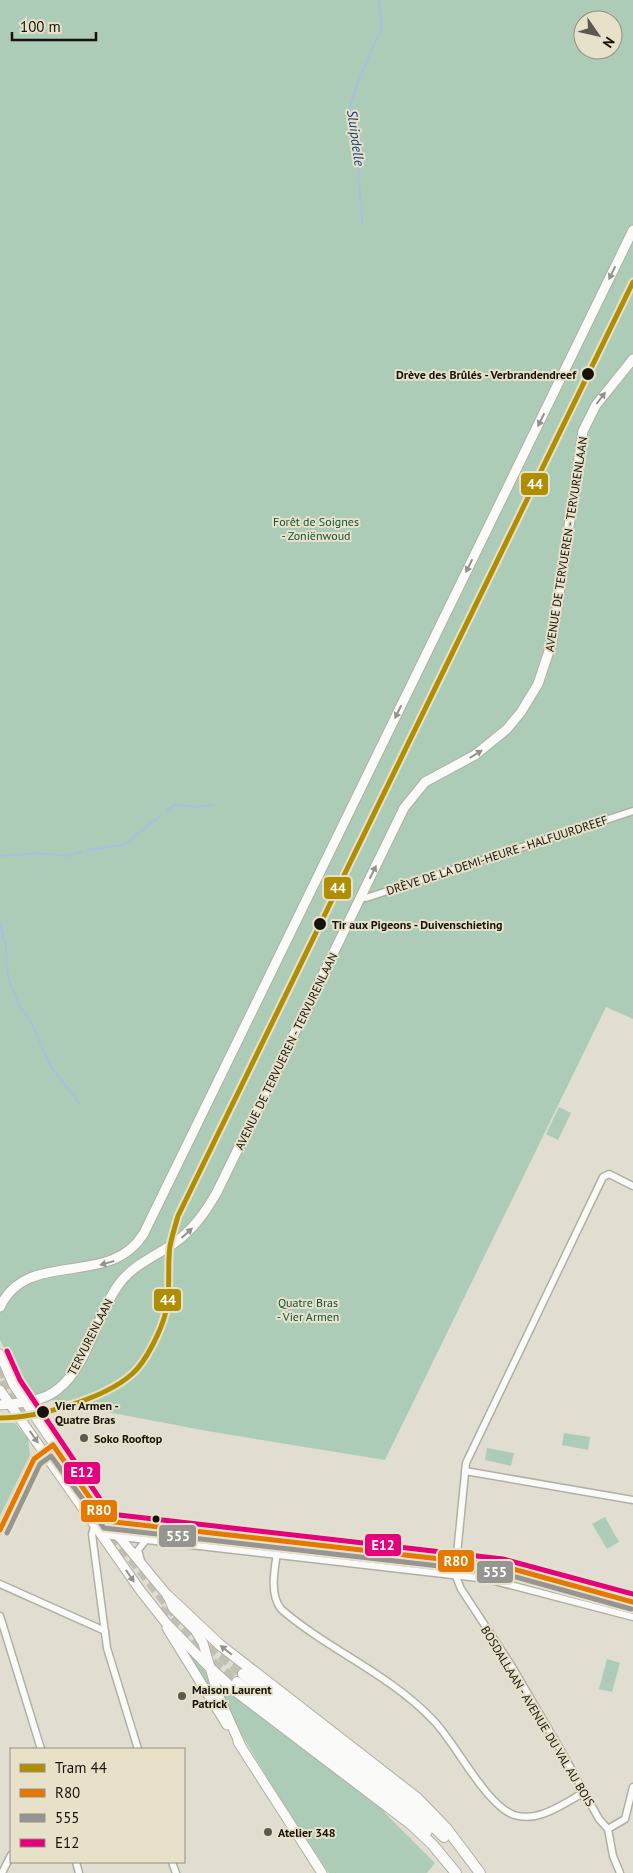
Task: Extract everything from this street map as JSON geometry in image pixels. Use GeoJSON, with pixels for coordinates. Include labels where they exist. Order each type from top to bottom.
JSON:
{"type":"FeatureCollection","features":[{"type":"Feature","properties":{"kind":"highway"},"geometry":{"type":"LineString","coordinates":[[168,1596],[220,1646],[412,1793],[480,1873]]}},
{"type":"Feature","properties":{"kind":"highway"},"geometry":{"type":"LineString","coordinates":[[211,1669],[220,1683],[412,1825],[463,1873]]}},
{"type":"Feature","properties":{"kind":"highway"},"geometry":{"type":"LineString","coordinates":[[456,1873],[451,1862],[417,1820],[240,1678],[395,1790],[445,1832],[473,1873]]}},
{"type":"Feature","properties":{"kind":"main road"},"geometry":{"type":"LineString","coordinates":[[1,1303],[15,1287],[32,1276],[102,1264],[118,1259],[134,1247],[144,1234],[633,230]]}},
{"type":"Feature","properties":{"kind":"main road","name":"AVENUE DE TERVUEREN - TERVURENLAAN"},"geometry":{"type":"LineString","coordinates":[[120,1283],[140,1264],[180,1239],[204,1215],[217,1192],[404,808],[416,791],[432,777],[475,755],[507,729],[521,712],[538,684],[552,642],[584,431],[596,405],[633,359]]}},
{"type":"Feature","properties":{"kind":"main road","name":"TERVURENLAAN"},"geometry":{"type":"LineString","coordinates":[[5,1404],[43,1398],[57,1390],[69,1379],[120,1283]]}},
{"type":"Feature","properties":{"kind":"main road"},"geometry":{"type":"LineString","coordinates":[[0,1354],[13,1384]]}},
{"type":"Feature","properties":{"kind":"main road"},"geometry":{"type":"LineString","coordinates":[[0,1366],[106,1521],[145,1571],[168,1596],[173,1608],[200,1637],[211,1669]]}},
{"type":"Feature","properties":{"kind":"main road"},"geometry":{"type":"LineString","coordinates":[[0,1390],[5,1404],[23,1422],[140,1590],[166,1623],[211,1669]]}},
{"type":"Feature","properties":{"kind":"main road"},"geometry":{"type":"LineString","coordinates":[[34,1416],[43,1398]]}},
{"type":"Feature","properties":{"kind":"main road"},"geometry":{"type":"LineString","coordinates":[[166,1623],[168,1631],[322,1873]]}},
{"type":"Feature","properties":{"kind":"main road"},"geometry":{"type":"LineString","coordinates":[[220,1683],[241,1746]]}},
{"type":"Feature","properties":{"kind":"street","name":"DRÈVE DE LA DEMI-HEURE - HALFUURDREEF"},"geometry":{"type":"LineString","coordinates":[[361,896],[366,898],[633,811]]}},
{"type":"Feature","properties":{"kind":"street","name":"BOSDALLAAN - AVENUE DU VAL AU BOIS"},"geometry":{"type":"LineString","coordinates":[[620,1873],[613,1856],[608,1829],[600,1822],[585,1792],[511,1665],[461,1589],[455,1574],[466,1463],[606,1174],[633,1186]]}},
{"type":"Feature","properties":{"kind":"street"},"geometry":{"type":"LineString","coordinates":[[0,1530],[34,1459],[53,1445]]}},
{"type":"Feature","properties":{"kind":"street"},"geometry":{"type":"LineString","coordinates":[[466,1471],[633,1500]]}},
{"type":"Feature","properties":{"kind":"street"},"geometry":{"type":"LineString","coordinates":[[138,1748],[107,1648],[92,1534],[95,1524],[106,1521],[456,1559],[502,1566],[633,1602]]}},
{"type":"Feature","properties":{"kind":"street"},"geometry":{"type":"LineString","coordinates":[[162,1542],[163,1527]]}},
{"type":"Feature","properties":{"kind":"street"},"geometry":{"type":"LineString","coordinates":[[103,1535],[278,1556],[455,1574],[504,1582],[633,1617]]}},
{"type":"Feature","properties":{"kind":"street"},"geometry":{"type":"LineString","coordinates":[[279,1539],[273,1592],[280,1609],[414,1702],[435,1722],[501,1807],[518,1816],[536,1816],[585,1792]]}},
{"type":"Feature","properties":{"kind":"street"},"geometry":{"type":"LineString","coordinates":[[145,1571],[138,1552],[141,1544],[146,1540]]}},
{"type":"Feature","properties":{"kind":"street"},"geometry":{"type":"LineString","coordinates":[[346,1562],[347,1547]]}},
{"type":"Feature","properties":{"kind":"street"},"geometry":{"type":"LineString","coordinates":[[0,1584],[105,1631]]}},
{"type":"Feature","properties":{"kind":"street"},"geometry":{"type":"LineString","coordinates":[[0,1616],[42,1748]]}},
{"type":"Feature","properties":{"kind":"street"},"geometry":{"type":"LineString","coordinates":[[608,1829],[625,1819],[633,1787]]}},
{"type":"Feature","properties":{"kind":"street"},"geometry":{"type":"LineString","coordinates":[[2,1873],[10,1857]]}},
{"type":"Feature","properties":{"kind":"green space","name":"Forêt de Soignes - Zoniënwoud"},"geometry":{"type":"Polygon","coordinates":[[[0,0],[633,0],[633,1019],[606,1007],[385,1460],[207,1431],[62,1402],[58,1403],[39,1394],[29,1395],[0,1340],[0,0]]]}},
{"type":"Feature","properties":{"kind":"green space"},"geometry":{"type":"Polygon","coordinates":[[[559,1107],[571,1113],[558,1140],[546,1134],[559,1107]]]}},
{"type":"Feature","properties":{"kind":"green space"},"geometry":{"type":"Polygon","coordinates":[[[0,1423],[15,1423],[28,1439],[30,1455],[0,1516],[0,1423]]]}},
{"type":"Feature","properties":{"kind":"green space"},"geometry":{"type":"Polygon","coordinates":[[[564,1433],[590,1437],[588,1450],[562,1445],[564,1433]]]}},
{"type":"Feature","properties":{"kind":"green space"},"geometry":{"type":"Polygon","coordinates":[[[487,1448],[514,1453],[511,1466],[485,1460],[487,1448]]]}},
{"type":"Feature","properties":{"kind":"green space"},"geometry":{"type":"Polygon","coordinates":[[[605,1517],[619,1542],[607,1549],[592,1524],[605,1517]]]}},
{"type":"Feature","properties":{"kind":"green space"},"geometry":{"type":"Polygon","coordinates":[[[185,1649],[207,1669],[218,1702],[185,1649]]]}},
{"type":"Feature","properties":{"kind":"green space"},"geometry":{"type":"Polygon","coordinates":[[[607,1659],[620,1663],[612,1692],[599,1689],[607,1659]]]}},
{"type":"Feature","properties":{"kind":"green space"},"geometry":{"type":"Polygon","coordinates":[[[221,1684],[386,1809],[384,1812],[435,1863],[427,1873],[329,1873],[248,1745],[223,1696],[221,1684]]]}},
{"type":"Feature","properties":{"kind":"waterway","name":"Sluipdelle"},"geometry":{"type":"LineString","coordinates":[[362,223],[359,146],[349,108],[363,69],[382,28],[379,0]]}},
{"type":"Feature","properties":{"kind":"waterway"},"geometry":{"type":"LineString","coordinates":[[167,811],[174,805],[196,807],[212,805]]}},
{"type":"Feature","properties":{"kind":"waterway"},"geometry":{"type":"LineString","coordinates":[[88,850],[124,845],[160,816]]}},
{"type":"Feature","properties":{"kind":"waterway"},"geometry":{"type":"LineString","coordinates":[[0,856],[39,853],[66,856],[82,852]]}},
{"type":"Feature","properties":{"kind":"waterway"},"geometry":{"type":"LineString","coordinates":[[0,925],[6,946],[8,977],[19,1005],[31,1022],[51,1067],[80,1104]]}},
{"type":"Feature","properties":{"kind":"tunnel"},"geometry":{"type":"LineString","coordinates":[[0,1368],[12,1387]]}},
{"type":"Feature","properties":{"kind":"tunnel"},"geometry":{"type":"LineString","coordinates":[[0,1382],[27,1422]]}},
{"type":"Feature","properties":{"kind":"tunnel"},"geometry":{"type":"LineString","coordinates":[[113,1535],[175,1614]]}},
{"type":"Feature","properties":{"kind":"tunnel"},"geometry":{"type":"LineString","coordinates":[[160,1609],[211,1661],[237,1682]]}},
{"type":"Feature","properties":{"kind":"tunnel"},"geometry":{"type":"LineString","coordinates":[[198,1636],[243,1674]]}},
{"type":"Feature","properties":{"kind":"tram line","name":"44"},"geometry":{"type":"LineString","coordinates":[[0,1418],[51,1411],[88,1399],[120,1383],[137,1369],[148,1354],[166,1311],[170,1246],[178,1216],[633,282]]}},
{"type":"Feature","properties":{"kind":"tram line"},"geometry":{"type":"LineString","coordinates":[[71,1404],[92,1399]]}},
{"type":"Feature","properties":{"kind":"transit line","name":"E12"},"geometry":{"type":"LineString","coordinates":[[7,1351],[20,1380],[110,1514],[503,1559],[633,1594]]}},
{"type":"Feature","properties":{"kind":"transit line","name":"R80"},"geometry":{"type":"LineString","coordinates":[[0,1530],[34,1459],[53,1445],[106,1521],[502,1566],[633,1602]]}},
{"type":"Feature","properties":{"kind":"transit line","name":"555"},"geometry":{"type":"LineString","coordinates":[[7,1533],[40,1464],[51,1456],[104,1528],[501,1573],[631,1609]]}},
{"type":"Feature","properties":{"kind":"place","name":"Drève des Brûlés - Verbrandendreef"},"geometry":{"type":"Point","coordinates":[588,374]}},
{"type":"Feature","properties":{"kind":"place","name":"Tir aux Pigeons - Duivenschieting"},"geometry":{"type":"Point","coordinates":[320,924]}},
{"type":"Feature","properties":{"kind":"place","name":"Vier Armen - Quatre Bras"},"geometry":{"type":"Point","coordinates":[43,1412]}},
{"type":"Feature","properties":{"kind":"place","name":"Soko Rooftop"},"geometry":{"type":"Point","coordinates":[84,1438]}},
{"type":"Feature","properties":{"kind":"place","name":"Maison Laurent Patrick"},"geometry":{"type":"Point","coordinates":[182,1696]}},
{"type":"Feature","properties":{"kind":"place","name":"Atelier 348"},"geometry":{"type":"Point","coordinates":[268,1832]}},
{"type":"Feature","properties":{"kind":"park label","name":"Quatre Bras - Vier Armen"},"geometry":{"type":"Point","coordinates":[308,1309]}}]}
